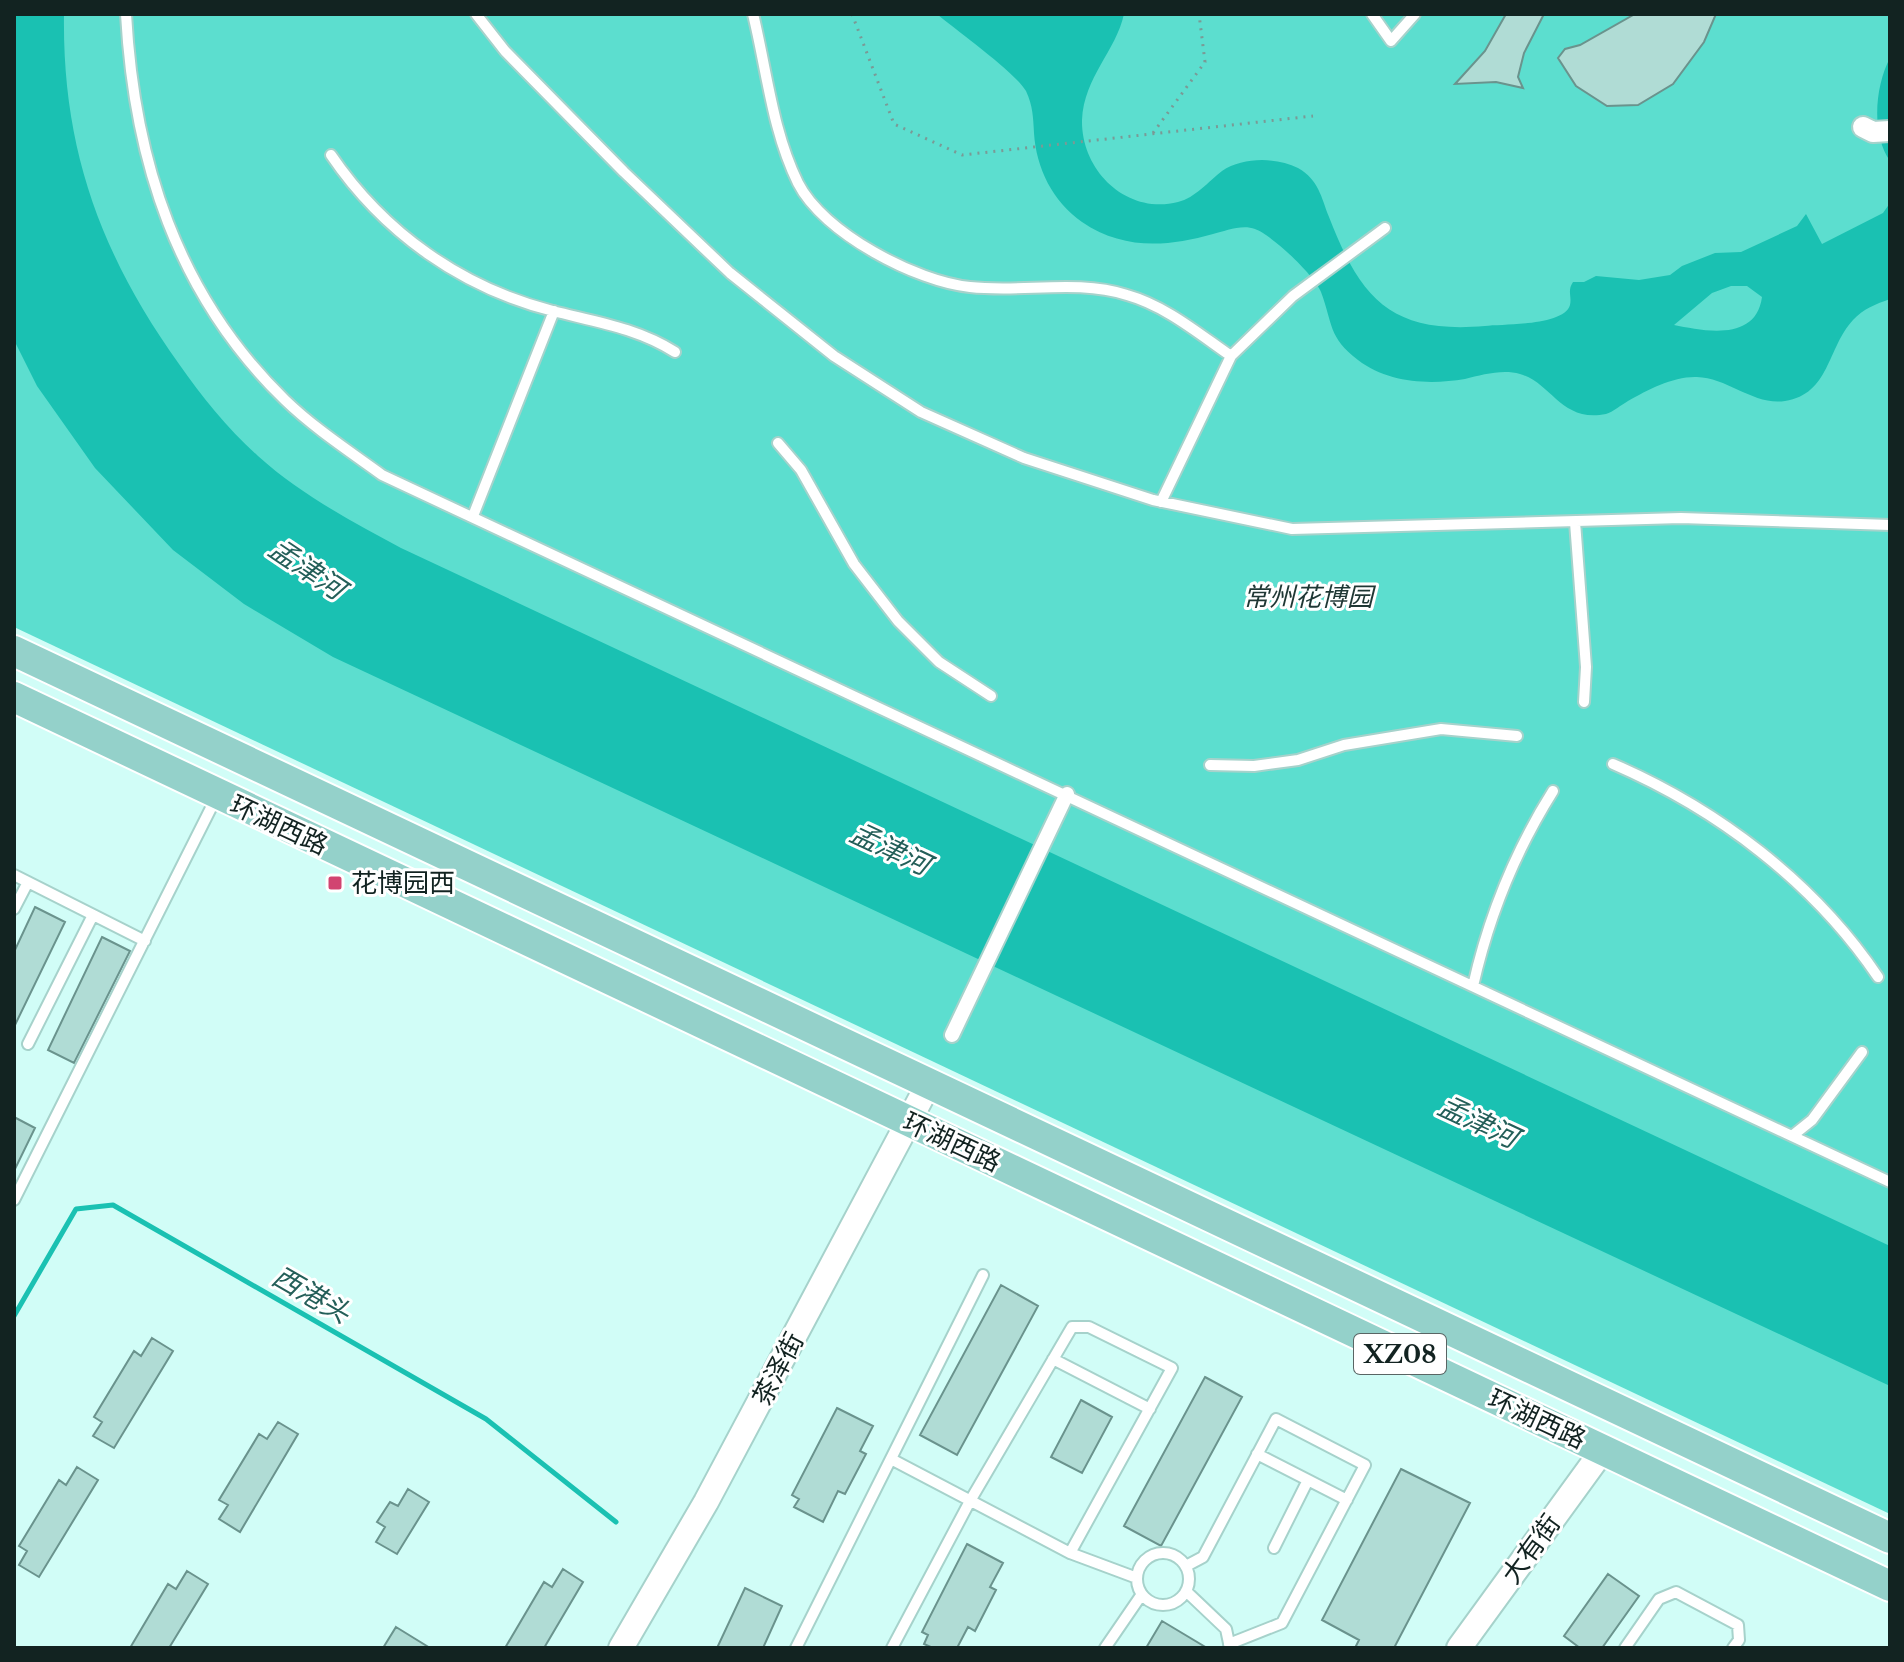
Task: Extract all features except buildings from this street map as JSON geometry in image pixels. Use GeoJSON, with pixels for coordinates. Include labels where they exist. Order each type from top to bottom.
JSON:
{"type":"FeatureCollection","features":[{"type":"Feature","properties":{"kind":"main road","name":"环湖西路"},"geometry":{"type":"LineString","coordinates":[[14,651],[1890,1538]]}},
{"type":"Feature","properties":{"kind":"main road","name":"环湖西路"},"geometry":{"type":"LineString","coordinates":[[14,697],[1890,1586]]}},
{"type":"Feature","properties":{"kind":"street"},"geometry":{"type":"LineString","coordinates":[[952,1035],[1067,794]]}},
{"type":"Feature","properties":{"kind":"street","name":"茶泽街"},"geometry":{"type":"LineString","coordinates":[[621,1648],[706,1502],[928,1085]]}},
{"type":"Feature","properties":{"kind":"street","name":"大有街"},"geometry":{"type":"LineString","coordinates":[[1459,1648],[1603,1450]]}},
{"type":"Feature","properties":{"kind":"lane"},"geometry":{"type":"LineString","coordinates":[[126,14],[129,79],[144,153],[168,230],[202,295],[240,349],[276,390],[339,444],[382,475],[1890,1182]]}},
{"type":"Feature","properties":{"kind":"lane"},"geometry":{"type":"LineString","coordinates":[[476,14],[505,51],[624,172],[730,273],[834,356],[921,412],[1024,458],[1161,502],[1292,529],[1681,518],[1890,525]]}},
{"type":"Feature","properties":{"kind":"lane"},"geometry":{"type":"LineString","coordinates":[[753,14],[778,137],[800,187],[832,226],[914,270],[968,287],[1079,285],[1127,294],[1159,308],[1231,356]]}},
{"type":"Feature","properties":{"kind":"lane"},"geometry":{"type":"LineString","coordinates":[[1372,14],[1391,41],[1415,14]]}},
{"type":"Feature","properties":{"kind":"lane"},"geometry":{"type":"LineString","coordinates":[[331,155],[355,191],[380,216],[448,268],[483,288],[554,311],[624,328],[654,339],[675,352]]}},
{"type":"Feature","properties":{"kind":"lane"},"geometry":{"type":"LineString","coordinates":[[1161,502],[1231,356],[1293,296],[1385,228]]}},
{"type":"Feature","properties":{"kind":"lane"},"geometry":{"type":"LineString","coordinates":[[473,516],[554,311]]}},
{"type":"Feature","properties":{"kind":"lane"},"geometry":{"type":"LineString","coordinates":[[778,443],[801,470],[854,564],[898,621],[939,662],[991,696]]}},
{"type":"Feature","properties":{"kind":"lane"},"geometry":{"type":"LineString","coordinates":[[1575,522],[1586,667],[1584,702]]}},
{"type":"Feature","properties":{"kind":"lane"},"geometry":{"type":"LineString","coordinates":[[1210,765],[1254,766],[1298,760],[1356,742],[1441,729],[1517,736]]}},
{"type":"Feature","properties":{"kind":"lane"},"geometry":{"type":"LineString","coordinates":[[1613,764],[1690,804],[1803,887],[1834,919],[1878,977]]}},
{"type":"Feature","properties":{"kind":"lane"},"geometry":{"type":"LineString","coordinates":[[1473,986],[1497,898],[1523,838],[1553,791]]}},
{"type":"Feature","properties":{"kind":"lane"},"geometry":{"type":"LineString","coordinates":[[14,1200],[218,796]]}},
{"type":"Feature","properties":{"kind":"lane"},"geometry":{"type":"LineString","coordinates":[[14,875],[145,941]]}},
{"type":"Feature","properties":{"kind":"lane"},"geometry":{"type":"LineString","coordinates":[[14,909],[28,882]]}},
{"type":"Feature","properties":{"kind":"lane"},"geometry":{"type":"LineString","coordinates":[[28,1044],[93,915]]}},
{"type":"Feature","properties":{"kind":"lane"},"geometry":{"type":"LineString","coordinates":[[1792,1136],[1812,1120],[1862,1052]]}},
{"type":"Feature","properties":{"kind":"lane"},"geometry":{"type":"LineString","coordinates":[[796,1648],[983,1275]]}},
{"type":"Feature","properties":{"kind":"lane"},"geometry":{"type":"LineString","coordinates":[[892,1648],[970,1501],[1072,1327],[1089,1327],[1172,1368],[1070,1553]]}},
{"type":"Feature","properties":{"kind":"lane"},"geometry":{"type":"LineString","coordinates":[[1053,1359],[1150,1409]]}},
{"type":"Feature","properties":{"kind":"lane"},"geometry":{"type":"LineString","coordinates":[[1186,1566],[1203,1557],[1276,1419],[1365,1465],[1282,1623],[1230,1646],[1226,1629],[1186,1591]]}},
{"type":"Feature","properties":{"kind":"lane"},"geometry":{"type":"LineString","coordinates":[[1257,1454],[1347,1500]]}},
{"type":"Feature","properties":{"kind":"lane"},"geometry":{"type":"LineString","coordinates":[[891,1459],[1070,1553],[1137,1578]]}},
{"type":"Feature","properties":{"kind":"lane"},"geometry":{"type":"LineString","coordinates":[[1274,1548],[1308,1480]]}},
{"type":"Feature","properties":{"kind":"lane"},"geometry":{"type":"LineString","coordinates":[[1157,1553],[1174,1555],[1186,1566],[1186,1591],[1181,1598],[1165,1605],[1156,1604],[1142,1594],[1137,1578],[1143,1562],[1157,1553]]}},
{"type":"Feature","properties":{"kind":"lane"},"geometry":{"type":"LineString","coordinates":[[1625,1648],[1659,1599],[1676,1592],[1738,1625],[1739,1640],[1733,1648]]}},
{"type":"Feature","properties":{"kind":"lane"},"geometry":{"type":"LineString","coordinates":[[1105,1648],[1142,1594]]}},
{"type":"Feature","properties":{"kind":"path"},"geometry":{"type":"LineString","coordinates":[[852,14],[894,124],[962,155],[1313,116]]}},
{"type":"Feature","properties":{"kind":"path"},"geometry":{"type":"LineString","coordinates":[[1153,133],[1205,62],[1199,14]]}},
{"type":"Feature","properties":{"kind":"green space","name":"常州花博园"},"geometry":{"type":"Polygon","coordinates":[[[14,14],[1890,14],[1890,1514],[14,627],[14,14]]]}},
{"type":"Feature","properties":{"kind":"water","name":"孟津河"},"geometry":{"type":"Polygon","coordinates":[[[14,14],[64,14],[70,110],[79,155],[108,241],[152,323],[206,400],[247,446],[291,483],[401,548],[1890,1246],[1890,1386],[333,657],[244,604],[173,550],[95,468],[37,386],[14,340],[14,14]]]}},
{"type":"Feature","properties":{"kind":"water"},"geometry":{"type":"Polygon","coordinates":[[[937,14],[1124,14],[1088,90],[1082,120],[1089,156],[1110,185],[1141,202],[1178,202],[1196,193],[1230,166],[1270,160],[1289,164],[1311,178],[1341,246],[1368,290],[1384,306],[1403,317],[1426,324],[1453,327],[1518,324],[1557,317],[1570,305],[1573,282],[1584,282],[1596,276],[1639,280],[1670,275],[1682,266],[1715,253],[1741,252],[1797,226],[1806,214],[1822,244],[1883,213],[1890,203],[1890,299],[1857,316],[1844,331],[1819,380],[1800,397],[1785,401],[1763,400],[1720,382],[1688,377],[1652,388],[1609,413],[1591,415],[1567,408],[1541,385],[1520,374],[1492,373],[1465,379],[1423,382],[1382,374],[1358,360],[1341,344],[1321,292],[1311,276],[1272,239],[1255,229],[1239,228],[1179,242],[1129,242],[1098,231],[1072,214],[1055,194],[1042,171],[1026,91],[998,63],[937,14]],[[1731,286],[1712,293],[1674,325],[1713,331],[1739,327],[1750,321],[1758,311],[1762,297],[1747,286],[1731,286]]]}},
{"type":"Feature","properties":{"kind":"water"},"geometry":{"type":"Polygon","coordinates":[[[1890,58],[1890,161],[1880,137],[1877,110],[1881,82],[1890,58]]]}},
{"type":"Feature","properties":{"kind":"waterway","name":"西港头"},"geometry":{"type":"LineString","coordinates":[[14,1316],[76,1209],[113,1205],[486,1419],[616,1522]]}},
{"type":"Feature","properties":{"kind":"place","name":"花博园西"},"geometry":{"type":"Point","coordinates":[335,883]}}]}
